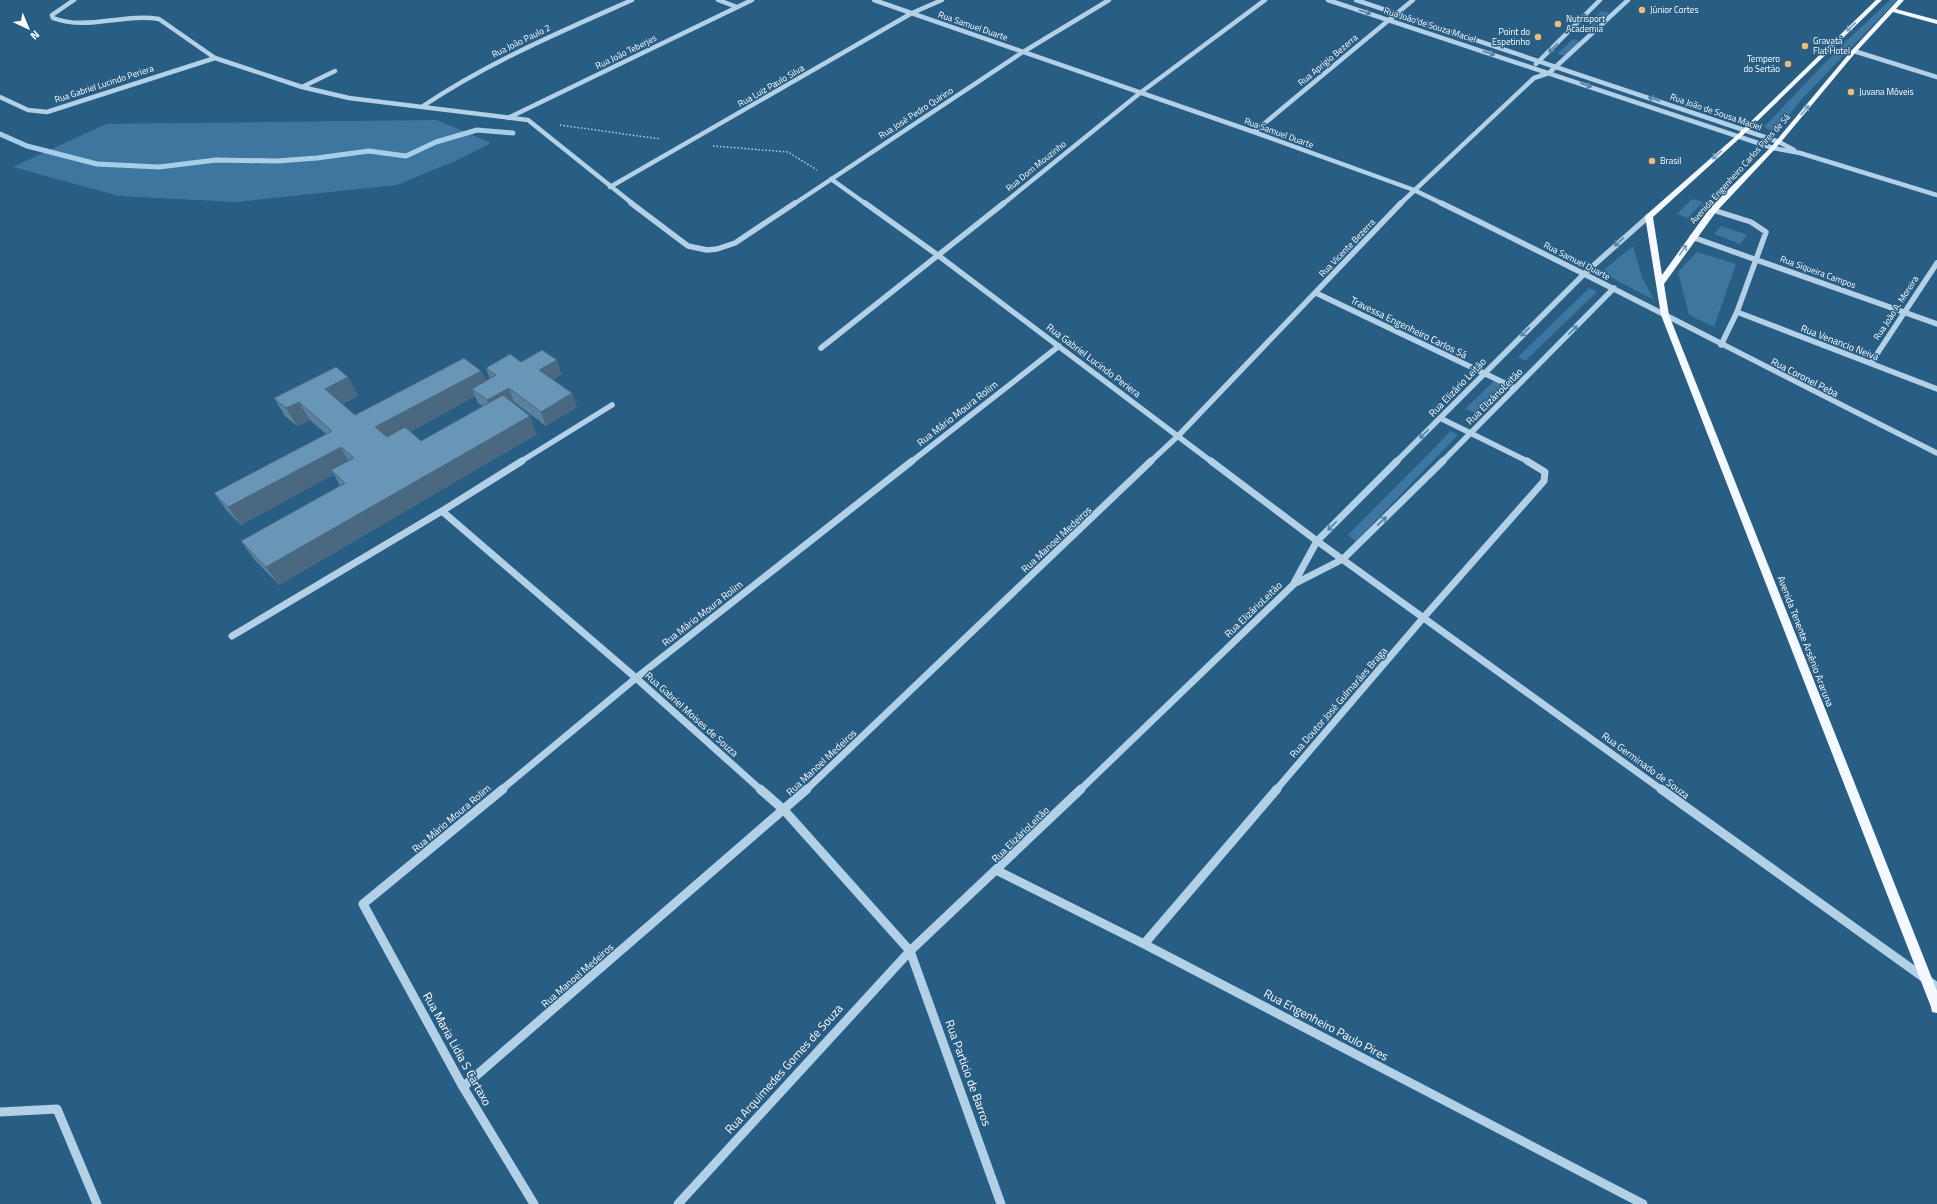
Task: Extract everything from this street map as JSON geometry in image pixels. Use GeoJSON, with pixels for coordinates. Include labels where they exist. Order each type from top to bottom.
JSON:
{"type":"FeatureCollection","features":[{"type":"Feature","properties":{"kind":"main road"},"geometry":{"type":"LineString","coordinates":[[1661,282],[1655,262],[1649,216],[1738,137],[1879,0]]}},
{"type":"Feature","properties":{"kind":"main road","name":"Avenida Engenheiro Carlos Pires de Sá"},"geometry":{"type":"LineString","coordinates":[[1661,282],[1692,237],[1714,210],[1773,148],[1854,51],[1901,0]]}},
{"type":"Feature","properties":{"kind":"main road"},"geometry":{"type":"LineString","coordinates":[[1892,10],[1937,22]]}},
{"type":"Feature","properties":{"kind":"main road","name":"Avenida Tenente Arsênio Araruna"},"geometry":{"type":"LineString","coordinates":[[1661,282],[1665,315],[1937,1007]]}},
{"type":"Feature","properties":{"kind":"street"},"geometry":{"type":"LineString","coordinates":[[74,0],[56,11],[52,15],[53,18],[57,20],[80,22],[148,17],[159,19],[215,58],[302,87],[348,98],[423,106],[508,118]]}},
{"type":"Feature","properties":{"kind":"street","name":"Rua João Paulo 2"},"geometry":{"type":"LineString","coordinates":[[423,106],[449,88],[511,53],[632,0]]}},
{"type":"Feature","properties":{"kind":"street"},"geometry":{"type":"LineString","coordinates":[[718,0],[737,7]]}},
{"type":"Feature","properties":{"kind":"street","name":"Rua João Teberjes"},"geometry":{"type":"LineString","coordinates":[[508,118],[752,0]]}},
{"type":"Feature","properties":{"kind":"street","name":"Rua Samuel Duarte"},"geometry":{"type":"LineString","coordinates":[[874,0],[1254,132],[1414,190],[1585,273],[1665,315]]}},
{"type":"Feature","properties":{"kind":"street","name":"Rua Luiz Paulo Silva"},"geometry":{"type":"LineString","coordinates":[[610,187],[912,13],[942,0]]}},
{"type":"Feature","properties":{"kind":"street","name":"Rua José Pedro Quirino"},"geometry":{"type":"LineString","coordinates":[[508,118],[528,120],[610,187],[688,246],[703,250],[720,249],[735,243],[1023,52],[1109,0]]}},
{"type":"Feature","properties":{"kind":"street","name":"Rua Dom Mouzinho"},"geometry":{"type":"LineString","coordinates":[[821,348],[939,256],[1140,93],[1265,0]]}},
{"type":"Feature","properties":{"kind":"street","name":"Rua João de Souza Maciel"},"geometry":{"type":"LineString","coordinates":[[1328,0],[1549,73]]}},
{"type":"Feature","properties":{"kind":"street","name":"Rua João de Souza Maciel"},"geometry":{"type":"LineString","coordinates":[[1356,0],[1556,66]]}},
{"type":"Feature","properties":{"kind":"street","name":"Rua Aprigio Bezerra"},"geometry":{"type":"LineString","coordinates":[[1254,132],[1413,0]]}},
{"type":"Feature","properties":{"kind":"street"},"geometry":{"type":"LineString","coordinates":[[1534,78],[1533,67],[1600,0]]}},
{"type":"Feature","properties":{"kind":"street","name":"Rua Vicente Bezerra"},"geometry":{"type":"LineString","coordinates":[[1178,436],[1414,190],[1534,78],[1549,73],[1628,0]]}},
{"type":"Feature","properties":{"kind":"street"},"geometry":{"type":"LineString","coordinates":[[1854,51],[1937,77]]}},
{"type":"Feature","properties":{"kind":"street","name":"Rua Gabriel Lucindo Periera"},"geometry":{"type":"LineString","coordinates":[[0,96],[21,108],[32,112],[47,112],[215,58]]}},
{"type":"Feature","properties":{"kind":"street","name":"Rua João de Sousa Maciel"},"geometry":{"type":"LineString","coordinates":[[1556,66],[1778,142],[1800,153]]}},
{"type":"Feature","properties":{"kind":"street"},"geometry":{"type":"LineString","coordinates":[[302,87],[335,71]]}},
{"type":"Feature","properties":{"kind":"street","name":"Rua João de Sousa Maciel"},"geometry":{"type":"LineString","coordinates":[[1549,73],[1738,137],[1773,148],[1800,153]]}},
{"type":"Feature","properties":{"kind":"street"},"geometry":{"type":"LineString","coordinates":[[1800,153],[1937,195]]}},
{"type":"Feature","properties":{"kind":"street","name":"Rua Gabriel Lucindo Periera"},"geometry":{"type":"LineString","coordinates":[[831,179],[939,256],[1343,559]]}},
{"type":"Feature","properties":{"kind":"street"},"geometry":{"type":"LineString","coordinates":[[1714,210],[1751,222],[1766,232],[1737,312],[1721,345]]}},
{"type":"Feature","properties":{"kind":"street","name":"Rua Elizário Leitão"},"geometry":{"type":"LineString","coordinates":[[1294,584],[1317,541],[1483,373],[1585,273],[1649,216]]}},
{"type":"Feature","properties":{"kind":"street","name":"Rua Siqueira Campos"},"geometry":{"type":"LineString","coordinates":[[1692,237],[1937,324]]}},
{"type":"Feature","properties":{"kind":"street","name":"Rua João A. Moreira"},"geometry":{"type":"LineString","coordinates":[[1871,363],[1903,312],[1937,263]]}},
{"type":"Feature","properties":{"kind":"street","name":"Rua ElizárioLeitão"},"geometry":{"type":"LineString","coordinates":[[910,951],[1294,584],[1343,559],[1471,434],[1614,288]]}},
{"type":"Feature","properties":{"kind":"street","name":"Travessa Engenheiro Carlos Sá"},"geometry":{"type":"LineString","coordinates":[[1316,293],[1515,388]]}},
{"type":"Feature","properties":{"kind":"street","name":"Rua Venancio Neiva"},"geometry":{"type":"LineString","coordinates":[[1737,312],[1937,389]]}},
{"type":"Feature","properties":{"kind":"street","name":"Rua Coronel Peba"},"geometry":{"type":"LineString","coordinates":[[1665,315],[1721,345],[1937,453]]}},
{"type":"Feature","properties":{"kind":"street","name":"Rua Mário Moura Rolim"},"geometry":{"type":"LineString","coordinates":[[363,904],[636,678],[1059,346]]}},
{"type":"Feature","properties":{"kind":"street"},"geometry":{"type":"LineString","coordinates":[[232,636],[442,511],[612,405]]}},
{"type":"Feature","properties":{"kind":"street"},"geometry":{"type":"LineString","coordinates":[[1440,418],[1471,434]]}},
{"type":"Feature","properties":{"kind":"street","name":"Rua Doutor José Gulmarães Braga"},"geometry":{"type":"LineString","coordinates":[[1144,944],[1424,617],[1544,481],[1545,472],[1471,434]]}},
{"type":"Feature","properties":{"kind":"street","name":"Rua Manoel Medeiros"},"geometry":{"type":"LineString","coordinates":[[463,1087],[784,810],[1178,436]]}},
{"type":"Feature","properties":{"kind":"street","name":"Rua Gabriel Moises de Souza"},"geometry":{"type":"LineString","coordinates":[[442,511],[636,678],[784,810],[910,951]]}},
{"type":"Feature","properties":{"kind":"street","name":"Rua Germinado de Souza"},"geometry":{"type":"LineString","coordinates":[[1343,559],[1937,987]]}},
{"type":"Feature","properties":{"kind":"street","name":"Rua Engenheiro Paulo Pires"},"geometry":{"type":"LineString","coordinates":[[996,870],[1144,944],[1643,1204]]}},
{"type":"Feature","properties":{"kind":"street","name":"Rua Maria Lidia S Cartaxo"},"geometry":{"type":"LineString","coordinates":[[363,904],[463,1087],[534,1204]]}},
{"type":"Feature","properties":{"kind":"street","name":"Rua Arquimedes Gomes de Souza"},"geometry":{"type":"LineString","coordinates":[[681,1202],[910,951]]}},
{"type":"Feature","properties":{"kind":"street","name":"Rua Particio de Barros"},"geometry":{"type":"LineString","coordinates":[[910,951],[1001,1204]]}},
{"type":"Feature","properties":{"kind":"street"},"geometry":{"type":"LineString","coordinates":[[0,1112],[57,1109],[97,1204]]}},
{"type":"Feature","properties":{"kind":"shaded area"},"geometry":{"type":"Polygon","coordinates":[[[1890,0],[1897,0],[1800,101],[1777,131],[1769,130],[1764,127],[1842,45],[1890,0]]]}},
{"type":"Feature","properties":{"kind":"shaded area"},"geometry":{"type":"Polygon","coordinates":[[[1601,11],[1609,13],[1593,31],[1585,29],[1601,11]]]}},
{"type":"Feature","properties":{"kind":"shaded area"},"geometry":{"type":"Polygon","coordinates":[[[1575,39],[1581,42],[1566,55],[1559,55],[1558,53],[1575,39]]]}},
{"type":"Feature","properties":{"kind":"shaded area"},"geometry":{"type":"Polygon","coordinates":[[[437,120],[491,143],[455,161],[397,185],[236,202],[119,196],[13,167],[106,124],[437,120]]]}},
{"type":"Feature","properties":{"kind":"shaded area"},"geometry":{"type":"Polygon","coordinates":[[[1692,199],[1703,202],[1688,218],[1677,214],[1692,199]]]}},
{"type":"Feature","properties":{"kind":"shaded area"},"geometry":{"type":"Polygon","coordinates":[[[1721,226],[1747,235],[1740,244],[1714,234],[1721,226]]]}},
{"type":"Feature","properties":{"kind":"shaded area"},"geometry":{"type":"Polygon","coordinates":[[[1633,246],[1642,277],[1654,300],[1601,272],[1633,246]]]}},
{"type":"Feature","properties":{"kind":"shaded area"},"geometry":{"type":"Polygon","coordinates":[[[1697,252],[1736,264],[1714,327],[1689,315],[1678,272],[1697,252]]]}},
{"type":"Feature","properties":{"kind":"shaded area"},"geometry":{"type":"Polygon","coordinates":[[[1589,288],[1597,292],[1525,361],[1518,357],[1589,288]]]}},
{"type":"Feature","properties":{"kind":"shaded area"},"geometry":{"type":"Polygon","coordinates":[[[1494,381],[1503,385],[1475,413],[1465,409],[1494,381]]]}},
{"type":"Feature","properties":{"kind":"shaded area"},"geometry":{"type":"Polygon","coordinates":[[[1451,431],[1458,435],[1356,541],[1348,535],[1451,431]]]}},
{"type":"Feature","properties":{"kind":"building"},"geometry":{"type":"Polygon","coordinates":[[[542,350],[557,360],[539,370],[572,393],[541,412],[509,388],[487,400],[472,389],[496,375],[486,368],[510,354],[521,362],[542,350]]]}},
{"type":"Feature","properties":{"kind":"building"},"geometry":{"type":"Polygon","coordinates":[[[464,358],[481,371],[375,427],[387,437],[405,427],[421,441],[503,395],[530,416],[266,567],[241,541],[345,483],[331,470],[354,458],[341,447],[228,507],[214,493],[332,431],[299,402],[286,408],[274,398],[336,367],[348,377],[325,389],[355,415],[464,358]]]}},
{"type":"Feature","properties":{"kind":"waterway"},"geometry":{"type":"LineString","coordinates":[[0,134],[27,146],[97,164],[159,167],[216,160],[277,161],[317,158],[369,151],[406,156],[436,142],[477,130],[513,133]]}},
{"type":"Feature","properties":{"kind":"place","name":"Júnior Cortes"},"geometry":{"type":"Point","coordinates":[1642,10]}},
{"type":"Feature","properties":{"kind":"place","name":"Nutrisport Academia"},"geometry":{"type":"Point","coordinates":[1558,24]}},
{"type":"Feature","properties":{"kind":"place","name":"Point do Espetinho"},"geometry":{"type":"Point","coordinates":[1538,37]}},
{"type":"Feature","properties":{"kind":"place","name":"Gravatá Flat Hotel"},"geometry":{"type":"Point","coordinates":[1805,46]}},
{"type":"Feature","properties":{"kind":"place","name":"Tempero do Sertão"},"geometry":{"type":"Point","coordinates":[1788,64]}},
{"type":"Feature","properties":{"kind":"place","name":"Juvana Móveis"},"geometry":{"type":"Point","coordinates":[1851,92]}},
{"type":"Feature","properties":{"kind":"place","name":"Brasil"},"geometry":{"type":"Point","coordinates":[1652,161]}}]}
